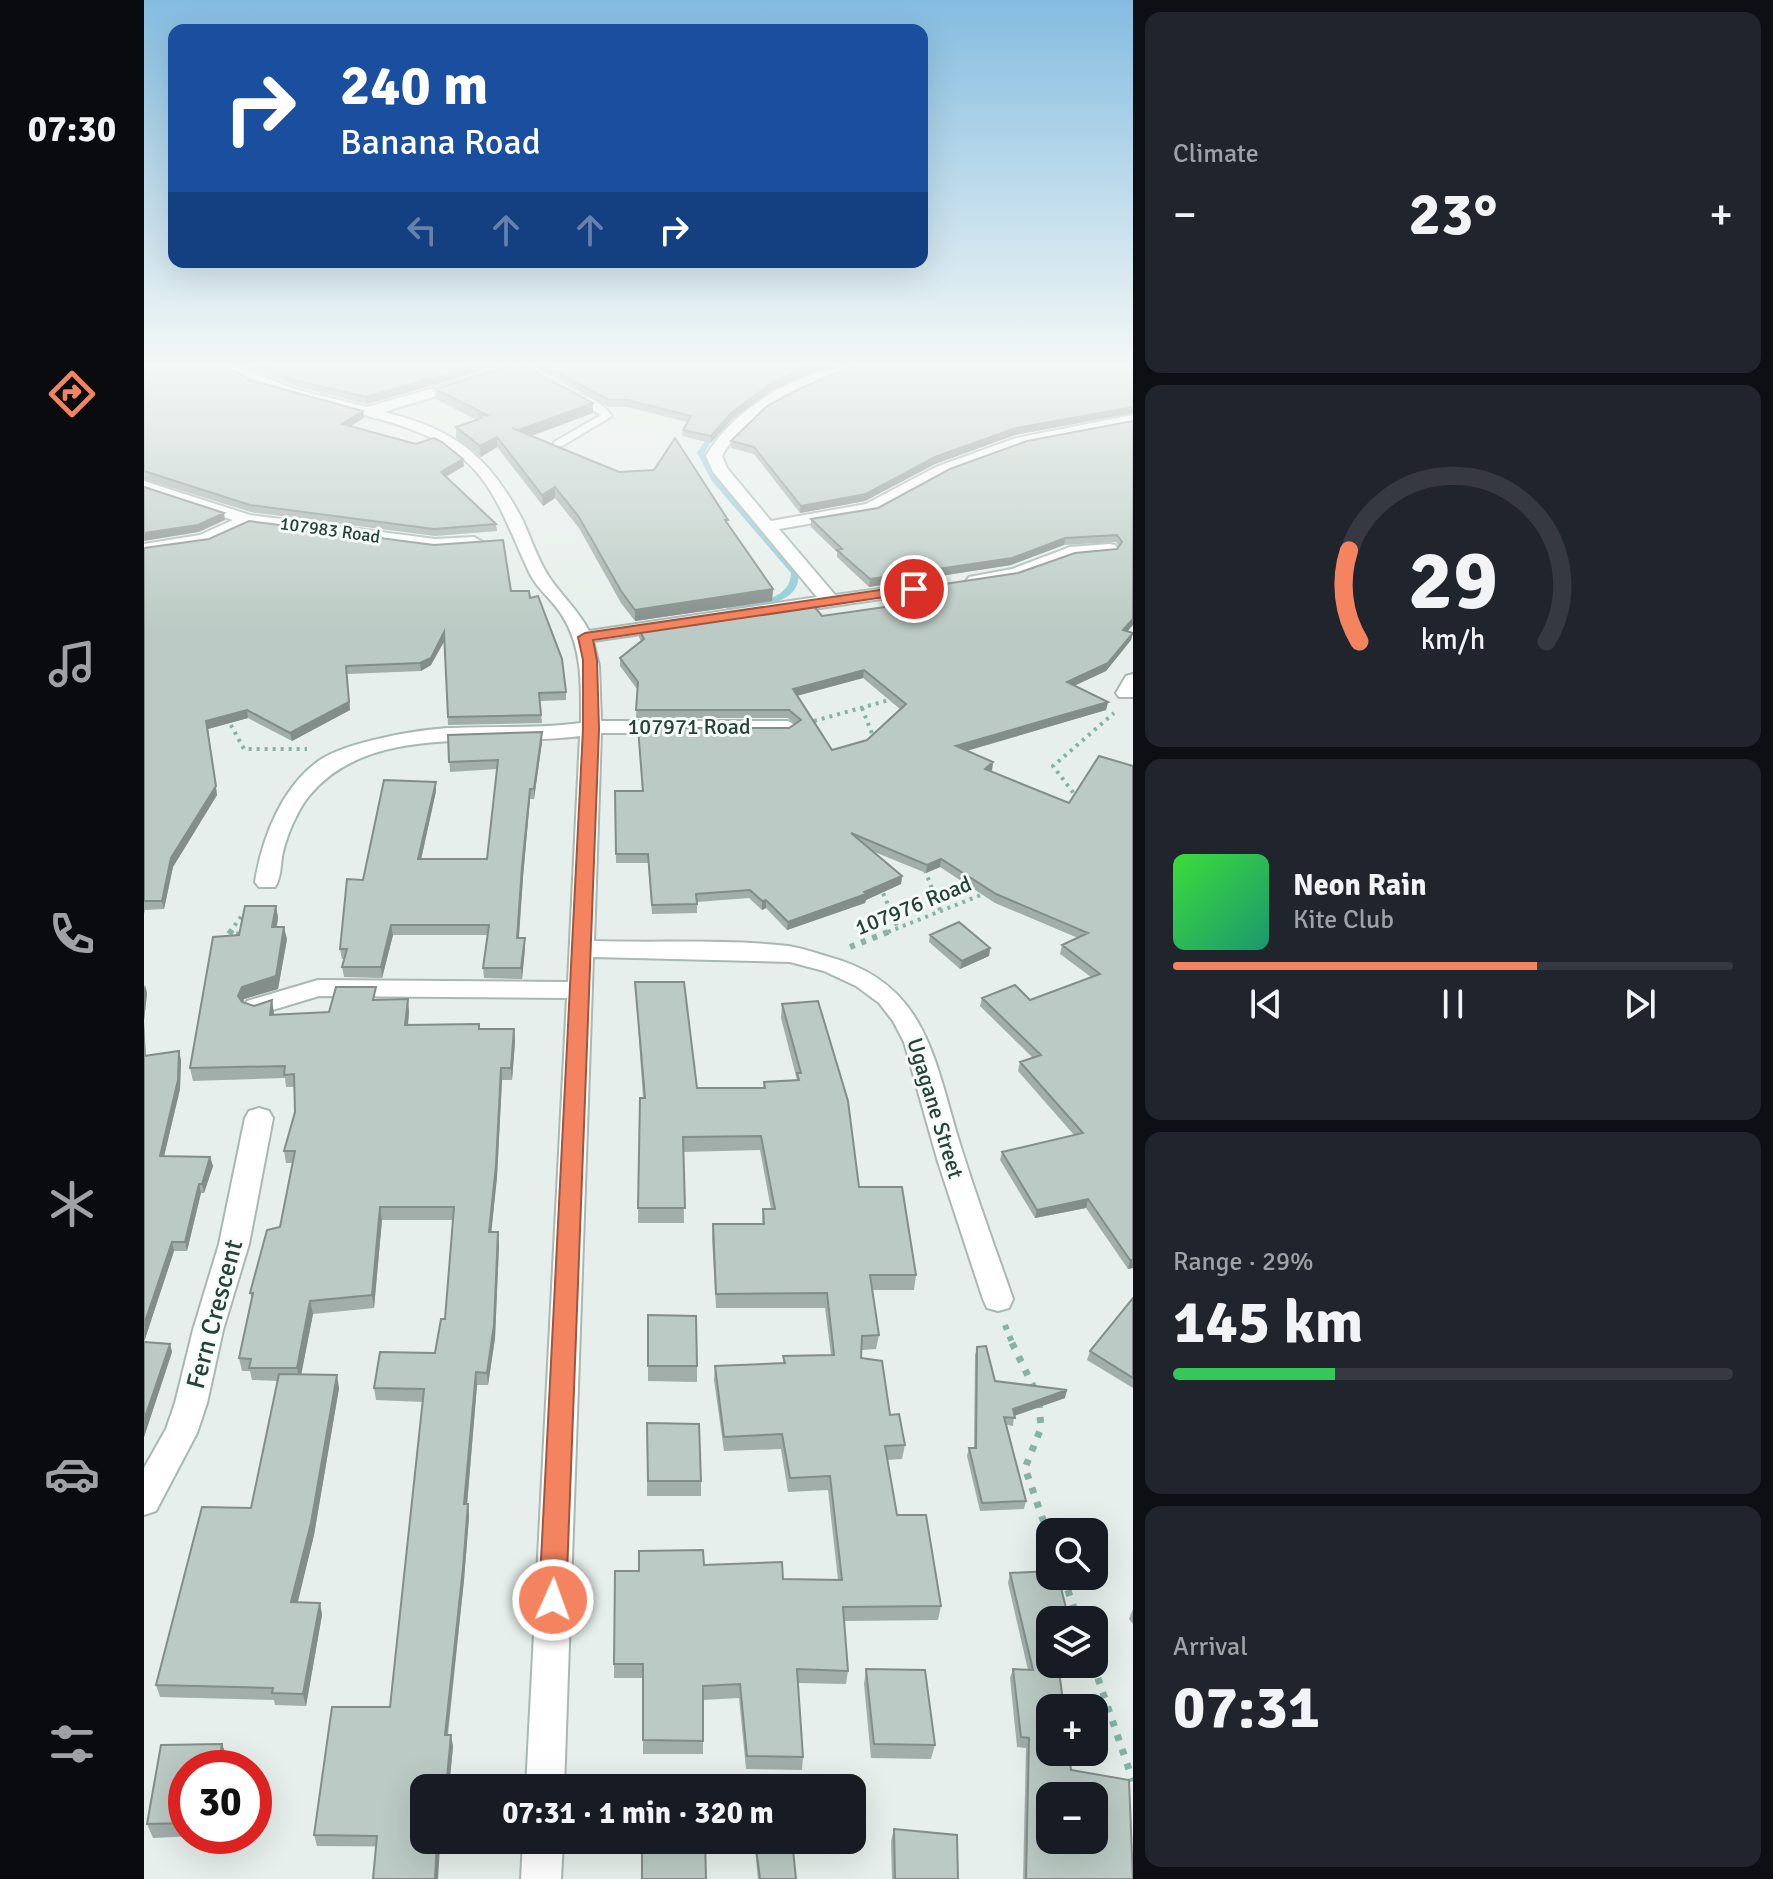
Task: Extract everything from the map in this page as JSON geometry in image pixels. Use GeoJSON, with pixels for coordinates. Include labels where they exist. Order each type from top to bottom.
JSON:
{"type":"FeatureCollection","features":[{"type":"Feature","properties":{"kind":"street"},"geometry":{"type":"LineString","coordinates":[[462,454],[478,464],[491,481],[502,540],[554,592],[585,637],[590,660],[591,729],[546,1774]]}},
{"type":"Feature","properties":{"kind":"street"},"geometry":{"type":"LineString","coordinates":[[715,454],[719,469],[830,601]]}},
{"type":"Feature","properties":{"kind":"street"},"geometry":{"type":"LineString","coordinates":[[769,526],[871,508],[942,470],[986,454]]}},
{"type":"Feature","properties":{"kind":"street","name":"107983 Road"},"geometry":{"type":"LineString","coordinates":[[144,486],[248,520],[435,544],[502,540]]}},
{"type":"Feature","properties":{"kind":"street"},"geometry":{"type":"LineString","coordinates":[[144,549],[204,539],[248,520]]}},
{"type":"Feature","properties":{"kind":"street"},"geometry":{"type":"LineString","coordinates":[[585,637],[1016,573],[1070,552],[1109,549]]}},
{"type":"Feature","properties":{"kind":"street","name":"107971 Road"},"geometry":{"type":"LineString","coordinates":[[343,756],[406,740],[447,734],[591,729],[613,725],[788,727]]}},
{"type":"Feature","properties":{"kind":"street"},"geometry":{"type":"LineString","coordinates":[[267,882],[272,849],[297,796],[315,774],[343,756]]}},
{"type":"Feature","properties":{"kind":"street","name":"Ugagane Street"},"geometry":{"type":"LineString","coordinates":[[581,949],[756,951],[820,960],[873,983],[893,1002],[909,1024],[928,1071],[945,1140],[998,1299]]}},
{"type":"Feature","properties":{"kind":"street"},"geometry":{"type":"LineString","coordinates":[[256,1007],[318,988],[580,990]]}},
{"type":"Feature","properties":{"kind":"street","name":"Fern Crescent"},"geometry":{"type":"LineString","coordinates":[[144,1500],[181,1433],[191,1403],[208,1330],[234,1244],[259,1118]]}},
{"type":"Feature","properties":{"kind":"street"},"geometry":{"type":"LineString","coordinates":[[541,1879],[542,1854]]}},
{"type":"Feature","properties":{"kind":"path"},"geometry":{"type":"LineString","coordinates":[[1079,800],[1053,766],[1113,715],[1129,686]]}},
{"type":"Feature","properties":{"kind":"path"},"geometry":{"type":"LineString","coordinates":[[788,727],[907,695]]}},
{"type":"Feature","properties":{"kind":"path"},"geometry":{"type":"LineString","coordinates":[[862,708],[879,751]]}},
{"type":"Feature","properties":{"kind":"path"},"geometry":{"type":"LineString","coordinates":[[224,714],[244,749],[318,749],[343,756]]}},
{"type":"Feature","properties":{"kind":"path"},"geometry":{"type":"LineString","coordinates":[[923,866],[940,910]]}},
{"type":"Feature","properties":{"kind":"path"},"geometry":{"type":"LineString","coordinates":[[877,878],[897,926]]}},
{"type":"Feature","properties":{"kind":"path","name":"107976 Road"},"geometry":{"type":"LineString","coordinates":[[820,960],[897,926],[995,889]]}},
{"type":"Feature","properties":{"kind":"path"},"geometry":{"type":"LineString","coordinates":[[998,1299],[1011,1343],[1030,1373],[1043,1414],[1038,1442],[1025,1468],[1042,1518]]}},
{"type":"Feature","properties":{"kind":"path"},"geometry":{"type":"LineString","coordinates":[[1098,1678],[1133,1781]]}},
{"type":"Feature","properties":{"kind":"building"},"geometry":{"type":"Polygon","coordinates":[[[144,454],[456,454],[463,459],[441,472],[496,524],[434,529],[250,505],[144,471],[144,454]]]}},
{"type":"Feature","properties":{"kind":"building"},"geometry":{"type":"Polygon","coordinates":[[[510,454],[574,454],[619,472],[654,470],[665,454],[685,454],[728,520],[725,520],[773,589],[635,610],[579,517],[555,487],[542,495],[510,454]]]}},
{"type":"Feature","properties":{"kind":"building"},"geometry":{"type":"Polygon","coordinates":[[[759,454],[944,454],[866,494],[801,506],[759,454]]]}},
{"type":"Feature","properties":{"kind":"building"},"geometry":{"type":"Polygon","coordinates":[[[992,454],[1133,454],[1133,619],[1123,630],[1133,633],[1108,663],[1067,682],[1108,702],[956,746],[993,762],[985,769],[1069,803],[1099,756],[1133,766],[1133,1260],[1130,1260],[1088,1199],[1037,1210],[1002,1152],[1083,1133],[1020,1062],[1041,1055],[982,998],[1015,985],[1030,1000],[1100,974],[1062,945],[1088,933],[996,894],[941,859],[927,865],[851,833],[902,876],[864,892],[866,894],[788,922],[766,900],[762,901],[750,890],[696,894],[697,904],[652,905],[648,854],[616,854],[615,791],[643,791],[638,728],[789,728],[801,720],[789,710],[636,710],[638,682],[620,658],[644,639],[639,629],[812,604],[822,616],[899,605],[885,593],[1018,573],[1075,553],[1117,549],[1122,542],[1117,535],[1065,538],[1012,558],[870,579],[837,550],[842,549],[811,519],[878,508],[950,469],[992,454]],[[864,670],[793,689],[832,750],[867,740],[906,704],[864,670]]]}},
{"type":"Feature","properties":{"kind":"building"},"geometry":{"type":"Polygon","coordinates":[[[144,487],[224,513],[198,525],[144,533],[144,487]]]}},
{"type":"Feature","properties":{"kind":"building"},"geometry":{"type":"Polygon","coordinates":[[[249,521],[434,545],[503,540],[511,591],[529,591],[530,598],[538,596],[562,659],[566,692],[539,693],[541,715],[448,717],[444,632],[431,658],[420,663],[346,666],[349,702],[290,733],[247,710],[206,721],[216,786],[171,858],[162,901],[144,901],[144,548],[209,539],[249,521]]]}},
{"type":"Feature","properties":{"kind":"building"},"geometry":{"type":"Polygon","coordinates":[[[542,732],[534,789],[530,789],[522,867],[517,938],[525,938],[521,968],[483,968],[489,925],[391,925],[381,967],[342,967],[347,949],[340,949],[347,879],[363,880],[384,780],[436,782],[418,859],[487,859],[498,760],[449,762],[448,735],[542,732]]]}},
{"type":"Feature","properties":{"kind":"building"},"geometry":{"type":"Polygon","coordinates":[[[245,906],[276,906],[272,927],[284,927],[276,976],[242,987],[238,996],[242,1002],[254,1006],[272,1000],[270,1015],[329,1012],[336,987],[376,987],[373,1000],[408,999],[405,1025],[479,1024],[479,1029],[514,1029],[511,1068],[501,1068],[489,1232],[498,1232],[494,1325],[487,1373],[476,1372],[464,1504],[468,1504],[463,1568],[445,1735],[451,1735],[447,1774],[410,1774],[410,1854],[436,1854],[435,1879],[373,1879],[377,1836],[314,1835],[332,1707],[390,1707],[424,1389],[374,1388],[380,1352],[435,1353],[441,1319],[445,1319],[454,1207],[380,1207],[372,1295],[310,1301],[297,1368],[249,1368],[251,1359],[239,1358],[253,1293],[250,1293],[267,1230],[280,1227],[295,1151],[284,1151],[295,1112],[294,1074],[284,1075],[285,1066],[190,1068],[213,937],[239,935],[245,906]]]}},
{"type":"Feature","properties":{"kind":"building"},"geometry":{"type":"Polygon","coordinates":[[[959,922],[990,948],[962,961],[930,935],[959,922]]]}},
{"type":"Feature","properties":{"kind":"building"},"geometry":{"type":"Polygon","coordinates":[[[635,982],[684,982],[697,1088],[765,1088],[764,1082],[799,1080],[797,1073],[801,1073],[782,1004],[818,1001],[848,1101],[859,1187],[902,1187],[916,1275],[870,1275],[879,1335],[862,1336],[861,1358],[882,1361],[890,1415],[899,1414],[905,1445],[885,1446],[897,1515],[926,1515],[941,1606],[843,1607],[848,1671],[797,1669],[803,1757],[747,1756],[740,1684],[703,1686],[703,1741],[643,1740],[643,1664],[614,1664],[615,1571],[639,1571],[639,1551],[703,1550],[704,1565],[782,1562],[783,1579],[842,1580],[830,1476],[790,1478],[782,1434],[724,1437],[715,1366],[785,1363],[783,1356],[834,1355],[827,1293],[716,1294],[713,1224],[764,1224],[763,1209],[775,1209],[761,1136],[683,1137],[685,1208],[638,1208],[640,1098],[645,1098],[635,982]]]}},
{"type":"Feature","properties":{"kind":"building"},"geometry":{"type":"Polygon","coordinates":[[[179,1051],[178,1080],[160,1156],[210,1157],[202,1184],[199,1184],[185,1242],[172,1242],[144,1325],[144,1056],[179,1051]]]}},
{"type":"Feature","properties":{"kind":"building"},"geometry":{"type":"Polygon","coordinates":[[[1133,1298],[1133,1378],[1090,1351],[1133,1298]]]}},
{"type":"Feature","properties":{"kind":"building"},"geometry":{"type":"Polygon","coordinates":[[[648,1315],[696,1316],[697,1366],[648,1366],[648,1315]]]}},
{"type":"Feature","properties":{"kind":"building"},"geometry":{"type":"Polygon","coordinates":[[[144,1342],[170,1344],[144,1420],[144,1342]]]}},
{"type":"Feature","properties":{"kind":"building"},"geometry":{"type":"Polygon","coordinates":[[[986,1346],[995,1381],[1067,1390],[1013,1409],[1015,1418],[1004,1417],[1026,1501],[982,1503],[969,1448],[976,1448],[977,1347],[986,1346]]]}},
{"type":"Feature","properties":{"kind":"building"},"geometry":{"type":"Polygon","coordinates":[[[279,1374],[337,1375],[311,1523],[291,1602],[320,1603],[303,1694],[272,1693],[273,1688],[156,1685],[202,1507],[251,1508],[279,1374]]]}},
{"type":"Feature","properties":{"kind":"building"},"geometry":{"type":"Polygon","coordinates":[[[647,1423],[699,1424],[701,1481],[648,1481],[647,1423]]]}},
{"type":"Feature","properties":{"kind":"building"},"geometry":{"type":"Polygon","coordinates":[[[1036,1572],[1036,1590],[1062,1590],[1066,1606],[1036,1606],[1036,1678],[1060,1678],[1062,1694],[1036,1694],[1036,1766],[1071,1766],[1071,1770],[1129,1780],[1133,1879],[1026,1879],[1029,1738],[1021,1737],[1013,1669],[1033,1670],[1010,1573],[1036,1572]]]}},
{"type":"Feature","properties":{"kind":"building"},"geometry":{"type":"Polygon","coordinates":[[[866,1669],[925,1670],[935,1745],[874,1744],[866,1669]]]}},
{"type":"Feature","properties":{"kind":"building"},"geometry":{"type":"Polygon","coordinates":[[[222,1744],[221,1750],[168,1750],[168,1823],[147,1824],[161,1745],[222,1744]]]}},
{"type":"Feature","properties":{"kind":"building"},"geometry":{"type":"Polygon","coordinates":[[[894,1829],[957,1835],[958,1879],[895,1879],[894,1829]]]}},
{"type":"Feature","properties":{"kind":"building"},"geometry":{"type":"Polygon","coordinates":[[[642,1854],[705,1854],[706,1879],[642,1879],[642,1854]]]}},
{"type":"Feature","properties":{"kind":"building"},"geometry":{"type":"Polygon","coordinates":[[[757,1854],[793,1854],[796,1879],[760,1879],[757,1854]]]}},
{"type":"Feature","properties":{"kind":"waterway"},"geometry":{"type":"LineString","coordinates":[[701,454],[715,479],[795,573],[795,583],[782,596],[730,608]]}},
{"type":"Feature","properties":{"kind":"route"},"geometry":{"type":"LineString","coordinates":[[553,1600],[591,729],[590,660],[585,637],[914,589]]}}]}
